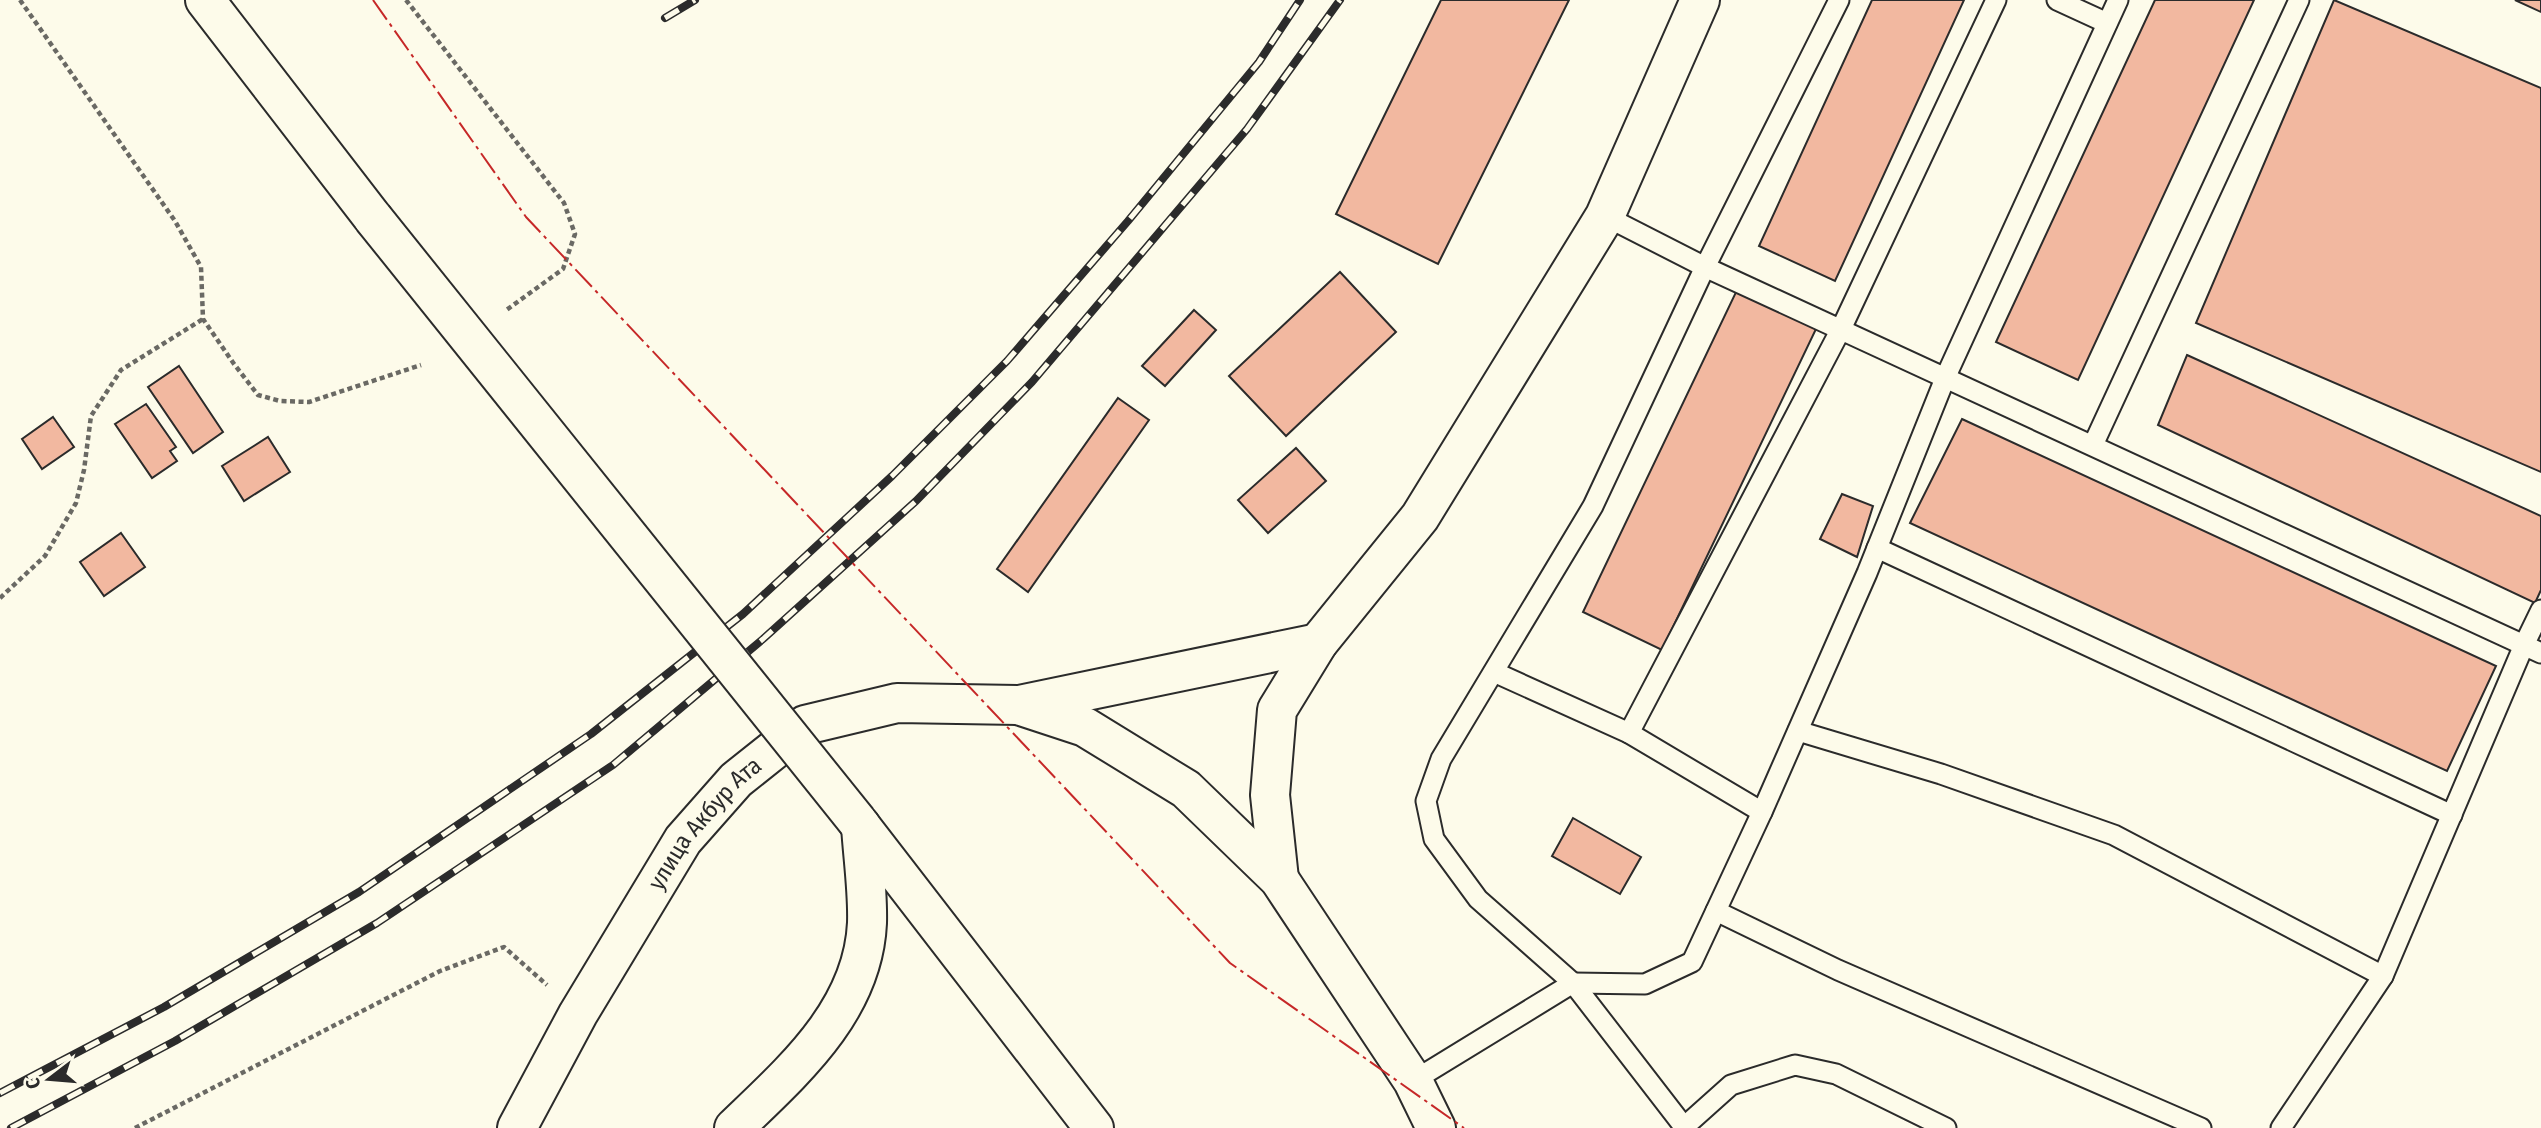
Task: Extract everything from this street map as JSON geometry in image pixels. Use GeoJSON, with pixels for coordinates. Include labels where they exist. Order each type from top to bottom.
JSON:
{"type":"FeatureCollection","features":[{"type":"Feature","properties":{"kind":"main road"},"geometry":{"type":"LineString","coordinates":[[205,0],[373,218],[859,823],[1094,1128]]}},
{"type":"Feature","properties":{"kind":"main road"},"geometry":{"type":"LineString","coordinates":[[1279,879],[1270,795],[1277,710],[1318,643],[1420,517],[1605,216],[1700,0]]}},
{"type":"Feature","properties":{"kind":"main road"},"geometry":{"type":"LineString","coordinates":[[1019,705],[1318,643]]}},
{"type":"Feature","properties":{"kind":"main road","name":"улица Акбур Ата"},"geometry":{"type":"LineString","coordinates":[[517,1128],[578,1014],[683,841],[736,780],[805,725],[897,703],[1019,705]]}},
{"type":"Feature","properties":{"kind":"main road"},"geometry":{"type":"LineString","coordinates":[[1019,705],[1085,727],[1186,789],[1279,879],[1413,1082],[1436,1128]]}},
{"type":"Feature","properties":{"kind":"main road"},"geometry":{"type":"LineString","coordinates":[[734,1128],[805,1059],[846,1002],[860,968],[867,922],[859,823]]}},
{"type":"Feature","properties":{"kind":"lane"},"geometry":{"type":"LineString","coordinates":[[1839,0],[1704,267],[1593,506],[1441,759],[1426,801],[1434,839],[1478,899],[1573,983],[1685,1127],[1731,1085],[1795,1065],[1836,1074],[1946,1128]]}},
{"type":"Feature","properties":{"kind":"lane"},"geometry":{"type":"LineString","coordinates":[[1629,733],[1841,329],[1996,0]]}},
{"type":"Feature","properties":{"kind":"lane"},"geometry":{"type":"LineString","coordinates":[[2057,0],[2107,23]]}},
{"type":"Feature","properties":{"kind":"lane"},"geometry":{"type":"LineString","coordinates":[[1413,1082],[1573,983],[1645,984],[1692,962],[1798,732],[1877,548],[1946,376],[2118,0]]}},
{"type":"Feature","properties":{"kind":"lane"},"geometry":{"type":"LineString","coordinates":[[2093,445],[2299,0]]}},
{"type":"Feature","properties":{"kind":"lane"},"geometry":{"type":"LineString","coordinates":[[1605,216],[1704,267],[1946,376],[2532,649]]}},
{"type":"Feature","properties":{"kind":"lane"},"geometry":{"type":"LineString","coordinates":[[1877,548],[2452,815]]}},
{"type":"Feature","properties":{"kind":"lane"},"geometry":{"type":"LineString","coordinates":[[2281,1128],[2383,976],[2452,815],[2532,649],[2541,610]]}},
{"type":"Feature","properties":{"kind":"lane"},"geometry":{"type":"LineString","coordinates":[[1494,672],[1629,733],[1762,812]]}},
{"type":"Feature","properties":{"kind":"lane"},"geometry":{"type":"LineString","coordinates":[[1798,732],[1941,774],[2114,835],[2383,976]]}},
{"type":"Feature","properties":{"kind":"lane"},"geometry":{"type":"LineString","coordinates":[[1716,911],[1838,970],[2201,1128]]}},
{"type":"Feature","properties":{"kind":"path"},"geometry":{"type":"LineString","coordinates":[[20,0],[175,221],[201,267],[203,319],[258,395],[280,401],[309,402],[421,365]]}},
{"type":"Feature","properties":{"kind":"path"},"geometry":{"type":"LineString","coordinates":[[406,0],[564,202],[575,234],[563,269],[505,311]]}},
{"type":"Feature","properties":{"kind":"path"},"geometry":{"type":"LineString","coordinates":[[0,598],[45,556],[76,503],[84,470],[91,416],[121,369],[203,319]]}},
{"type":"Feature","properties":{"kind":"path"},"geometry":{"type":"LineString","coordinates":[[135,1128],[440,971],[504,947],[578,1014]]}},
{"type":"Feature","properties":{"kind":"building"},"geometry":{"type":"Polygon","coordinates":[[[1441,0],[1569,0],[1438,264],[1336,214],[1441,0]]]}},
{"type":"Feature","properties":{"kind":"building"},"geometry":{"type":"Polygon","coordinates":[[[1872,0],[1964,0],[1835,281],[1759,246],[1872,0]]]}},
{"type":"Feature","properties":{"kind":"building"},"geometry":{"type":"Polygon","coordinates":[[[2155,0],[2254,0],[2078,380],[1996,342],[2155,0]]]}},
{"type":"Feature","properties":{"kind":"building"},"geometry":{"type":"Polygon","coordinates":[[[2334,0],[2541,88],[2541,472],[2196,323],[2334,0]]]}},
{"type":"Feature","properties":{"kind":"building"},"geometry":{"type":"Polygon","coordinates":[[[2515,0],[2541,0],[2541,12],[2515,0]]]}},
{"type":"Feature","properties":{"kind":"building"},"geometry":{"type":"Polygon","coordinates":[[[1340,272],[1396,332],[1286,436],[1229,376],[1340,272]]]}},
{"type":"Feature","properties":{"kind":"building"},"geometry":{"type":"Polygon","coordinates":[[[1737,290],[1816,329],[1662,650],[1583,612],[1737,290]]]}},
{"type":"Feature","properties":{"kind":"building"},"geometry":{"type":"Polygon","coordinates":[[[1194,310],[1216,330],[1165,386],[1142,366],[1194,310]]]}},
{"type":"Feature","properties":{"kind":"building"},"geometry":{"type":"Polygon","coordinates":[[[2187,355],[2541,516],[2541,590],[2535,603],[2158,425],[2187,355]]]}},
{"type":"Feature","properties":{"kind":"building"},"geometry":{"type":"Polygon","coordinates":[[[179,366],[223,432],[193,453],[148,387],[179,366]]]}},
{"type":"Feature","properties":{"kind":"building"},"geometry":{"type":"Polygon","coordinates":[[[1118,398],[1149,420],[1028,592],[997,569],[1118,398]]]}},
{"type":"Feature","properties":{"kind":"building"},"geometry":{"type":"Polygon","coordinates":[[[146,404],[176,447],[170,451],[177,461],[152,478],[115,424],[146,404]]]}},
{"type":"Feature","properties":{"kind":"building"},"geometry":{"type":"Polygon","coordinates":[[[53,417],[74,447],[42,469],[22,439],[53,417]]]}},
{"type":"Feature","properties":{"kind":"building"},"geometry":{"type":"Polygon","coordinates":[[[1962,419],[2496,666],[2447,771],[1910,523],[1962,419]]]}},
{"type":"Feature","properties":{"kind":"building"},"geometry":{"type":"Polygon","coordinates":[[[268,437],[290,472],[244,501],[222,466],[268,437]]]}},
{"type":"Feature","properties":{"kind":"building"},"geometry":{"type":"Polygon","coordinates":[[[1296,448],[1326,481],[1268,533],[1238,500],[1296,448]]]}},
{"type":"Feature","properties":{"kind":"building"},"geometry":{"type":"Polygon","coordinates":[[[1842,494],[1873,506],[1857,557],[1820,539],[1842,494]]]}},
{"type":"Feature","properties":{"kind":"building"},"geometry":{"type":"Polygon","coordinates":[[[121,533],[145,567],[104,596],[80,562],[121,533]]]}},
{"type":"Feature","properties":{"kind":"building"},"geometry":{"type":"Polygon","coordinates":[[[1573,818],[1641,857],[1620,894],[1552,856],[1573,818]]]}},
{"type":"Feature","properties":{"kind":"railway"},"geometry":{"type":"LineString","coordinates":[[665,18],[695,0]]}},
{"type":"Feature","properties":{"kind":"railway"},"geometry":{"type":"LineString","coordinates":[[0,1093],[164,1007],[359,892],[591,734],[743,614],[892,476],[1007,361],[1128,221],[1259,62],[1300,0]]}},
{"type":"Feature","properties":{"kind":"railway"},"geometry":{"type":"LineString","coordinates":[[11,1128],[175,1041],[377,923],[613,765],[763,639],[916,501],[1032,382],[1247,129],[1340,0]]}},
{"type":"Feature","properties":{"kind":"power"},"geometry":{"type":"LineString","coordinates":[[373,0],[526,217],[1230,963],[1464,1128]]}}]}
